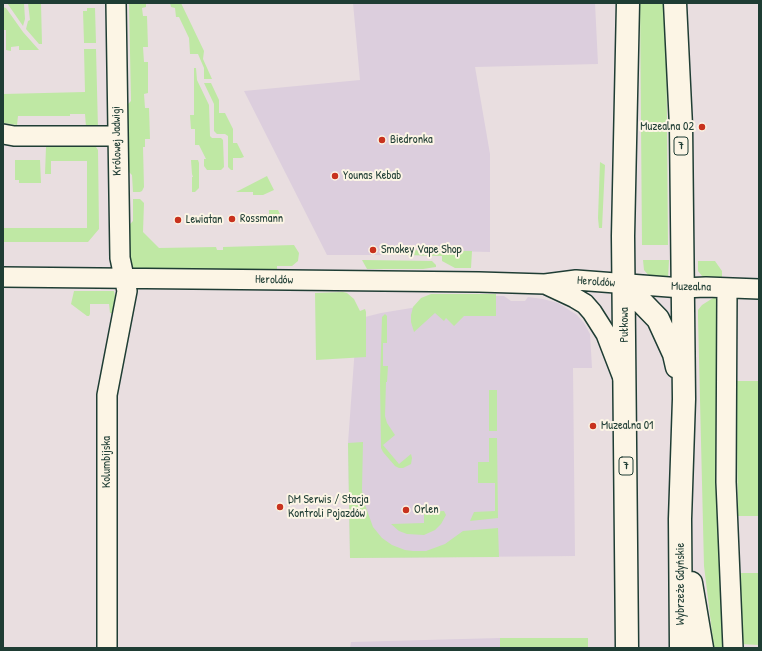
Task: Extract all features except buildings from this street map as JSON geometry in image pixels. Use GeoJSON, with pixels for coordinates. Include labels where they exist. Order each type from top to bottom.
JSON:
{"type":"FeatureCollection","features":[{"type":"Feature","properties":{"kind":"highway","name":"Pułkowa"},"geometry":{"type":"LineString","coordinates":[[627,648],[624,126],[628,3]]}},
{"type":"Feature","properties":{"kind":"highway","name":"7"},"geometry":{"type":"LineString","coordinates":[[675,3],[681,126],[684,399],[680,519]]}},
{"type":"Feature","properties":{"kind":"highway"},"geometry":{"type":"LineString","coordinates":[[624,284],[658,319],[674,354],[684,399]]}},
{"type":"Feature","properties":{"kind":"highway"},"geometry":{"type":"LineString","coordinates":[[680,519],[702,648]]}},
{"type":"Feature","properties":{"kind":"highway","name":"Wybrzeże Gdyńskie"},"geometry":{"type":"LineString","coordinates":[[680,519],[681,648]]}},
{"type":"Feature","properties":{"kind":"street","name":"Królowej Jadwigi"},"geometry":{"type":"LineString","coordinates":[[116,3],[120,258],[124,278]]}},
{"type":"Feature","properties":{"kind":"street"},"geometry":{"type":"LineString","coordinates":[[3,134],[14,136],[117,136]]}},
{"type":"Feature","properties":{"kind":"street","name":"Heroldów"},"geometry":{"type":"LineString","coordinates":[[3,277],[545,284],[576,280],[624,284]]}},
{"type":"Feature","properties":{"kind":"street","name":"Kolumbijska"},"geometry":{"type":"LineString","coordinates":[[107,648],[107,395],[126,300],[127,291],[124,278]]}},
{"type":"Feature","properties":{"kind":"street","name":"Heroldów"},"geometry":{"type":"LineString","coordinates":[[545,284],[575,298],[585,304],[592,312],[606,334],[625,383]]}},
{"type":"Feature","properties":{"kind":"street","name":"Muzealna"},"geometry":{"type":"LineString","coordinates":[[624,284],[682,288],[706,287],[759,289]]}},
{"type":"Feature","properties":{"kind":"street"},"geometry":{"type":"LineString","coordinates":[[727,288],[726,482],[733,648]]}},
{"type":"Feature","properties":{"kind":"shaded area"},"geometry":{"type":"Polygon","coordinates":[[[353,3],[595,3],[598,64],[475,67],[490,154],[490,252],[408,250],[405,255],[327,255],[244,91],[360,80],[353,3]]]}},
{"type":"Feature","properties":{"kind":"shaded area"},"geometry":{"type":"Polygon","coordinates":[[[496,294],[496,296],[504,296],[511,301],[525,301],[528,297],[558,303],[577,315],[584,323],[590,334],[592,368],[573,368],[575,556],[350,558],[348,443],[357,319],[381,313],[496,294]]]}},
{"type":"Feature","properties":{"kind":"shaded area"},"geometry":{"type":"Polygon","coordinates":[[[500,638],[500,648],[350,648],[351,642],[500,638]]]}},
{"type":"Feature","properties":{"kind":"green space"},"geometry":{"type":"Polygon","coordinates":[[[7,3],[24,3],[25,19],[23,26],[7,3]]]}},
{"type":"Feature","properties":{"kind":"green space"},"geometry":{"type":"Polygon","coordinates":[[[28,3],[41,3],[42,44],[39,44],[26,29],[28,21],[30,20],[28,3]]]}},
{"type":"Feature","properties":{"kind":"green space"},"geometry":{"type":"Polygon","coordinates":[[[129,3],[146,3],[146,7],[142,8],[143,16],[147,16],[148,47],[143,47],[144,62],[148,62],[148,93],[144,94],[145,108],[149,108],[150,139],[145,139],[145,147],[143,147],[144,187],[140,192],[133,192],[132,175],[126,169],[124,108],[131,101],[129,3]]]}},
{"type":"Feature","properties":{"kind":"green space"},"geometry":{"type":"Polygon","coordinates":[[[170,3],[181,3],[204,51],[203,59],[212,79],[204,79],[204,68],[198,54],[190,54],[189,38],[179,17],[176,17],[175,8],[171,7],[170,3]]]}},
{"type":"Feature","properties":{"kind":"green space"},"geometry":{"type":"Polygon","coordinates":[[[640,3],[666,3],[668,245],[642,245],[640,3]]]}},
{"type":"Feature","properties":{"kind":"green space"},"geometry":{"type":"Polygon","coordinates":[[[3,7],[6,8],[23,32],[39,50],[19,50],[19,46],[11,47],[11,51],[6,50],[6,30],[3,30],[3,7]]]}},
{"type":"Feature","properties":{"kind":"green space"},"geometry":{"type":"Polygon","coordinates":[[[87,8],[95,8],[96,43],[84,43],[83,11],[87,11],[87,8]]]}},
{"type":"Feature","properties":{"kind":"green space"},"geometry":{"type":"Polygon","coordinates":[[[84,49],[96,49],[98,129],[86,127],[85,114],[70,114],[70,116],[18,116],[17,125],[3,123],[3,94],[85,92],[84,49]]]}},
{"type":"Feature","properties":{"kind":"green space"},"geometry":{"type":"Polygon","coordinates":[[[194,68],[196,68],[197,80],[209,105],[210,136],[212,138],[221,138],[223,140],[224,167],[221,170],[207,170],[204,166],[204,159],[206,159],[199,145],[195,145],[195,129],[191,129],[190,115],[194,115],[194,68]]]}},
{"type":"Feature","properties":{"kind":"green space"},"geometry":{"type":"Polygon","coordinates":[[[204,83],[211,83],[219,100],[219,113],[225,113],[233,129],[233,143],[237,143],[244,157],[233,158],[233,170],[228,167],[228,136],[225,134],[217,134],[214,131],[214,104],[204,83]]]}},
{"type":"Feature","properties":{"kind":"green space"},"geometry":{"type":"Polygon","coordinates":[[[46,147],[96,147],[98,150],[99,229],[88,242],[3,242],[3,228],[87,228],[87,161],[51,161],[51,174],[45,174],[46,147]]]}},
{"type":"Feature","properties":{"kind":"green space"},"geometry":{"type":"Polygon","coordinates":[[[15,160],[40,160],[41,183],[19,183],[19,180],[15,180],[15,160]]]}},
{"type":"Feature","properties":{"kind":"green space"},"geometry":{"type":"Polygon","coordinates":[[[191,160],[198,160],[199,163],[199,188],[195,192],[192,192],[193,177],[191,160]]]}},
{"type":"Feature","properties":{"kind":"green space"},"geometry":{"type":"Polygon","coordinates":[[[600,162],[605,165],[602,228],[599,228],[598,218],[600,162]]]}},
{"type":"Feature","properties":{"kind":"green space"},"geometry":{"type":"Polygon","coordinates":[[[267,176],[274,190],[263,195],[253,195],[253,192],[236,192],[267,176]]]}},
{"type":"Feature","properties":{"kind":"green space"},"geometry":{"type":"Polygon","coordinates":[[[133,199],[140,199],[144,203],[143,232],[159,248],[216,247],[217,250],[223,250],[223,247],[294,245],[299,253],[298,261],[292,266],[277,266],[277,272],[133,270],[129,265],[127,227],[133,221],[133,199]]]}},
{"type":"Feature","properties":{"kind":"green space"},"geometry":{"type":"Polygon","coordinates":[[[269,210],[278,210],[284,223],[269,224],[269,210]]]}},
{"type":"Feature","properties":{"kind":"green space"},"geometry":{"type":"Polygon","coordinates":[[[408,250],[472,251],[471,268],[455,268],[442,261],[442,256],[405,255],[408,250]]]}},
{"type":"Feature","properties":{"kind":"green space"},"geometry":{"type":"Polygon","coordinates":[[[362,260],[432,261],[436,267],[423,269],[367,269],[362,260]]]}},
{"type":"Feature","properties":{"kind":"green space"},"geometry":{"type":"Polygon","coordinates":[[[643,260],[669,260],[668,278],[650,277],[644,270],[643,260]]]}},
{"type":"Feature","properties":{"kind":"green space"},"geometry":{"type":"Polygon","coordinates":[[[698,261],[715,261],[722,271],[722,281],[707,280],[702,276],[698,271],[698,261]]]}},
{"type":"Feature","properties":{"kind":"green space"},"geometry":{"type":"Polygon","coordinates":[[[74,291],[114,291],[115,296],[112,313],[110,313],[109,304],[90,304],[90,314],[87,316],[71,304],[74,291]]]}},
{"type":"Feature","properties":{"kind":"green space"},"geometry":{"type":"Polygon","coordinates":[[[315,293],[347,293],[354,299],[360,311],[365,309],[366,357],[316,360],[315,293]]]}},
{"type":"Feature","properties":{"kind":"green space"},"geometry":{"type":"Polygon","coordinates":[[[431,294],[496,294],[496,316],[464,316],[454,326],[446,318],[444,321],[435,313],[414,332],[411,322],[413,307],[421,298],[431,294]]]}},
{"type":"Feature","properties":{"kind":"green space"},"geometry":{"type":"Polygon","coordinates":[[[713,298],[721,298],[726,648],[714,648],[704,566],[698,310],[702,305],[713,298]]]}},
{"type":"Feature","properties":{"kind":"green space"},"geometry":{"type":"Polygon","coordinates":[[[385,314],[387,316],[387,343],[383,343],[383,366],[388,366],[385,416],[387,423],[395,435],[383,445],[399,464],[411,454],[411,464],[403,468],[395,466],[381,448],[380,381],[382,317],[385,314]]]}},
{"type":"Feature","properties":{"kind":"green space"},"geometry":{"type":"Polygon","coordinates":[[[736,381],[759,381],[759,516],[738,516],[736,381]]]}},
{"type":"Feature","properties":{"kind":"green space"},"geometry":{"type":"Polygon","coordinates":[[[489,390],[497,390],[497,431],[489,431],[489,390]]]}},
{"type":"Feature","properties":{"kind":"green space"},"geometry":{"type":"Polygon","coordinates":[[[489,438],[497,438],[498,518],[470,521],[474,512],[495,511],[495,483],[478,483],[478,462],[489,462],[489,438]]]}},
{"type":"Feature","properties":{"kind":"green space"},"geometry":{"type":"Polygon","coordinates":[[[363,442],[362,490],[364,502],[373,527],[382,538],[392,545],[405,550],[426,551],[445,544],[463,531],[498,528],[499,557],[350,558],[348,443],[363,442]]]}},
{"type":"Feature","properties":{"kind":"green space"},"geometry":{"type":"Polygon","coordinates":[[[444,511],[446,515],[441,524],[435,530],[424,535],[407,534],[399,531],[391,524],[424,523],[424,512],[444,511]]]}},
{"type":"Feature","properties":{"kind":"green space"},"geometry":{"type":"Polygon","coordinates":[[[740,573],[759,573],[759,645],[740,644],[740,573]]]}},
{"type":"Feature","properties":{"kind":"green space"},"geometry":{"type":"Polygon","coordinates":[[[500,638],[588,638],[588,648],[500,648],[500,638]]]}},
{"type":"Feature","properties":{"kind":"place","name":"Muzealna 02"},"geometry":{"type":"Point","coordinates":[702,127]}},
{"type":"Feature","properties":{"kind":"place","name":"Biedronka"},"geometry":{"type":"Point","coordinates":[382,140]}},
{"type":"Feature","properties":{"kind":"place","name":"Younas Kebab"},"geometry":{"type":"Point","coordinates":[335,176]}},
{"type":"Feature","properties":{"kind":"place","name":"Rossmann"},"geometry":{"type":"Point","coordinates":[232,219]}},
{"type":"Feature","properties":{"kind":"place","name":"Lewiatan"},"geometry":{"type":"Point","coordinates":[178,220]}},
{"type":"Feature","properties":{"kind":"place","name":"Smokey Vape Shop"},"geometry":{"type":"Point","coordinates":[373,250]}},
{"type":"Feature","properties":{"kind":"place","name":"Muzealna 01"},"geometry":{"type":"Point","coordinates":[593,426]}},
{"type":"Feature","properties":{"kind":"place","name":"DM Serwis / Stacja Kontroli Pojazdów"},"geometry":{"type":"Point","coordinates":[280,507]}},
{"type":"Feature","properties":{"kind":"place","name":"Orlen"},"geometry":{"type":"Point","coordinates":[406,510]}}]}
